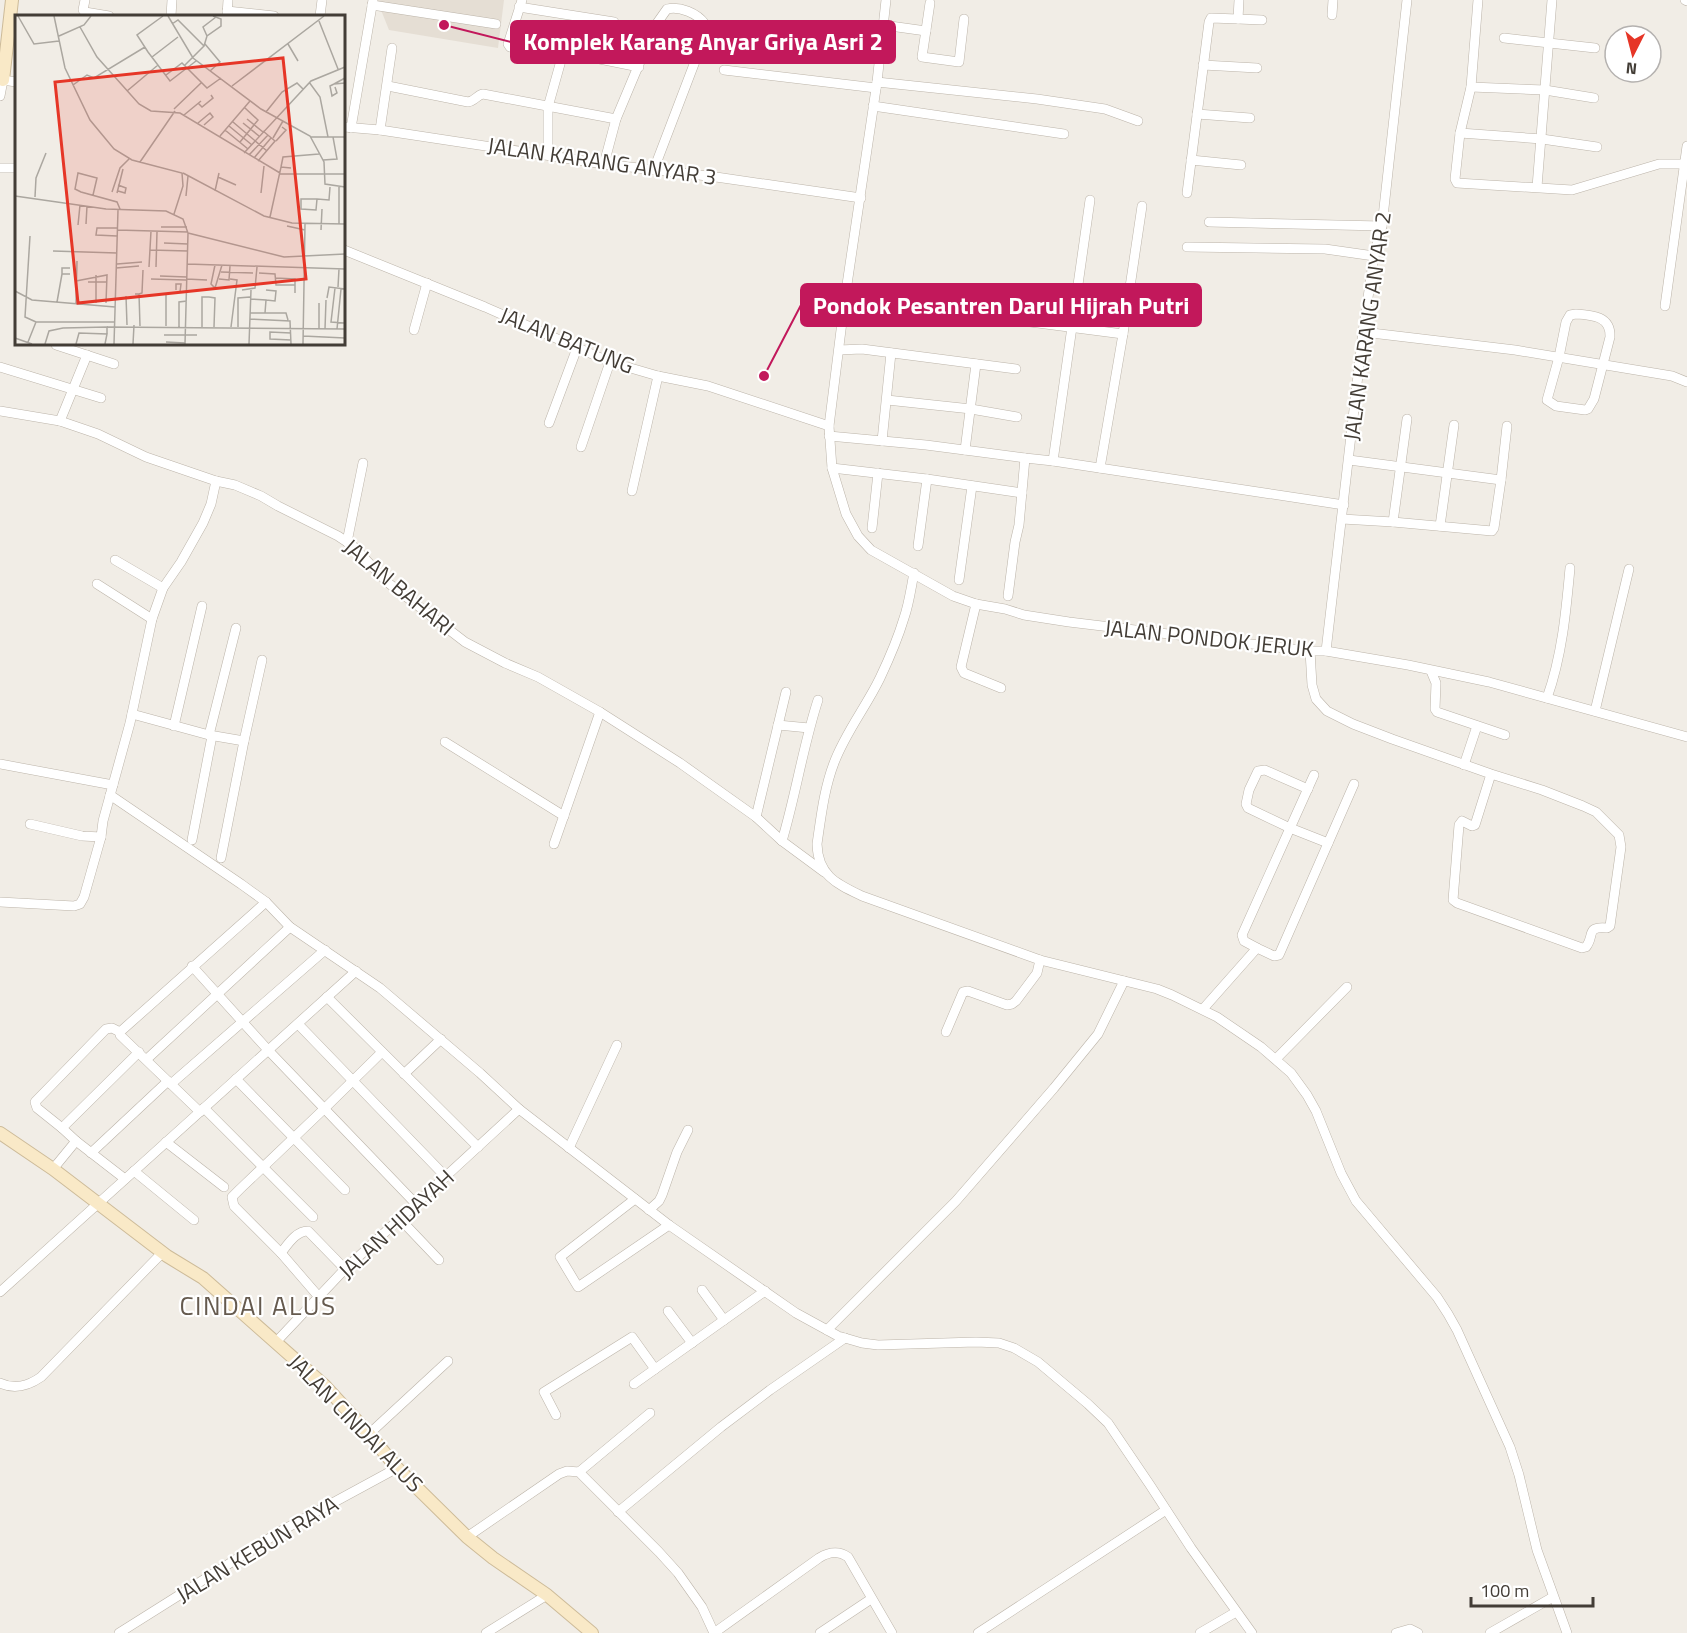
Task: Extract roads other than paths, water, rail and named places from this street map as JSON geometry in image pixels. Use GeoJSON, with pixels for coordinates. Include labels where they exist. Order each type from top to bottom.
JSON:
{"type":"FeatureCollection","features":[{"type":"Feature","properties":{"kind":"street"},"geometry":{"type":"LineString","coordinates":[[0,96],[12,0]]}},
{"type":"Feature","properties":{"kind":"street"},"geometry":{"type":"LineString","coordinates":[[85,0],[83,10],[85,12],[102,15]]}},
{"type":"Feature","properties":{"kind":"street"},"geometry":{"type":"LineString","coordinates":[[171,15],[172,0]]}},
{"type":"Feature","properties":{"kind":"street"},"geometry":{"type":"LineString","coordinates":[[228,0],[227,14],[250,15]]}},
{"type":"Feature","properties":{"kind":"street"},"geometry":{"type":"LineString","coordinates":[[320,15],[322,0]]}},
{"type":"Feature","properties":{"kind":"street","name":"JALAN PONDOK JERUK"},"geometry":{"type":"LineString","coordinates":[[886,0],[877,85],[845,298],[829,431],[832,468],[846,514],[858,536],[871,550],[953,596],[976,604],[1069,622],[1326,651],[1408,665],[1489,682],[1687,737]]}},
{"type":"Feature","properties":{"kind":"street"},"geometry":{"type":"LineString","coordinates":[[1238,19],[1239,0]]}},
{"type":"Feature","properties":{"kind":"street"},"geometry":{"type":"LineString","coordinates":[[1332,15],[1333,0]]}},
{"type":"Feature","properties":{"kind":"street","name":"JALAN KARANG ANYAR 2"},"geometry":{"type":"LineString","coordinates":[[1326,651],[1374,256],[1382,226],[1407,0]]}},
{"type":"Feature","properties":{"kind":"street"},"geometry":{"type":"LineString","coordinates":[[1478,0],[1471,87],[1460,133],[1455,179],[1457,183],[1572,190],[1659,164],[1683,164]]}},
{"type":"Feature","properties":{"kind":"street"},"geometry":{"type":"LineString","coordinates":[[1536,188],[1542,140],[1552,0]]}},
{"type":"Feature","properties":{"kind":"street"},"geometry":{"type":"LineString","coordinates":[[347,128],[373,2],[496,24]]}},
{"type":"Feature","properties":{"kind":"street"},"geometry":{"type":"LineString","coordinates":[[930,3],[922,57],[959,62],[964,19]]}},
{"type":"Feature","properties":{"kind":"street"},"geometry":{"type":"LineString","coordinates":[[614,22],[520,4],[508,44],[510,47],[562,57],[570,53],[639,68]]}},
{"type":"Feature","properties":{"kind":"street"},"geometry":{"type":"LineString","coordinates":[[604,164],[616,119],[656,26],[667,9],[675,7],[701,18],[705,24],[701,31],[704,38],[654,169]]}},
{"type":"Feature","properties":{"kind":"street"},"geometry":{"type":"LineString","coordinates":[[1187,194],[1209,20],[1262,20]]}},
{"type":"Feature","properties":{"kind":"street"},"geometry":{"type":"LineString","coordinates":[[883,25],[926,31]]}},
{"type":"Feature","properties":{"kind":"street"},"geometry":{"type":"LineString","coordinates":[[1504,38],[1595,48]]}},
{"type":"Feature","properties":{"kind":"street"},"geometry":{"type":"LineString","coordinates":[[380,130],[392,48]]}},
{"type":"Feature","properties":{"kind":"street"},"geometry":{"type":"LineString","coordinates":[[548,154],[548,107],[562,57]]}},
{"type":"Feature","properties":{"kind":"street"},"geometry":{"type":"LineString","coordinates":[[1203,65],[1257,68]]}},
{"type":"Feature","properties":{"kind":"street"},"geometry":{"type":"LineString","coordinates":[[724,70],[1037,99],[1105,110],[1138,120]]}},
{"type":"Feature","properties":{"kind":"street"},"geometry":{"type":"LineString","coordinates":[[388,86],[468,102],[474,101],[483,94],[616,119]]}},
{"type":"Feature","properties":{"kind":"street"},"geometry":{"type":"LineString","coordinates":[[1471,87],[1545,90],[1594,98]]}},
{"type":"Feature","properties":{"kind":"street"},"geometry":{"type":"LineString","coordinates":[[873,106],[1064,134]]}},
{"type":"Feature","properties":{"kind":"street"},"geometry":{"type":"LineString","coordinates":[[1197,114],[1250,118]]}},
{"type":"Feature","properties":{"kind":"street","name":"JALAN KARANG ANYAR 3"},"geometry":{"type":"LineString","coordinates":[[347,128],[380,130],[604,164],[802,188],[861,198]]}},
{"type":"Feature","properties":{"kind":"street"},"geometry":{"type":"LineString","coordinates":[[1460,133],[1597,147]]}},
{"type":"Feature","properties":{"kind":"street"},"geometry":{"type":"LineString","coordinates":[[1665,306],[1687,146]]}},
{"type":"Feature","properties":{"kind":"street"},"geometry":{"type":"LineString","coordinates":[[1191,160],[1241,165]]}},
{"type":"Feature","properties":{"kind":"street"},"geometry":{"type":"LineString","coordinates":[[1053,460],[1090,200]]}},
{"type":"Feature","properties":{"kind":"street"},"geometry":{"type":"LineString","coordinates":[[1100,468],[1142,206]]}},
{"type":"Feature","properties":{"kind":"street"},"geometry":{"type":"LineString","coordinates":[[1209,222],[1382,226]]}},
{"type":"Feature","properties":{"kind":"street"},"geometry":{"type":"LineString","coordinates":[[1675,227],[1687,229]]}},
{"type":"Feature","properties":{"kind":"street"},"geometry":{"type":"LineString","coordinates":[[1187,247],[1325,249],[1374,256]]}},
{"type":"Feature","properties":{"kind":"street","name":"JALAN BATUNG"},"geometry":{"type":"LineString","coordinates":[[345,250],[485,307],[610,362],[658,376],[708,386],[829,431],[882,441],[1053,460],[1344,505]]}},
{"type":"Feature","properties":{"kind":"street"},"geometry":{"type":"LineString","coordinates":[[414,330],[427,283]]}},
{"type":"Feature","properties":{"kind":"street"},"geometry":{"type":"LineString","coordinates":[[845,298],[1123,334]]}},
{"type":"Feature","properties":{"kind":"street"},"geometry":{"type":"LineString","coordinates":[[1586,314],[1604,320],[1609,327],[1611,334],[1594,399],[1588,409],[1556,406],[1547,400],[1559,357],[1566,322],[1570,315],[1586,314]]}},
{"type":"Feature","properties":{"kind":"street"},"geometry":{"type":"LineString","coordinates":[[1364,332],[1559,357],[1672,376],[1687,382]]}},
{"type":"Feature","properties":{"kind":"street"},"geometry":{"type":"LineString","coordinates":[[56,345],[114,363]]}},
{"type":"Feature","properties":{"kind":"street"},"geometry":{"type":"LineString","coordinates":[[549,423],[577,348]]}},
{"type":"Feature","properties":{"kind":"street"},"geometry":{"type":"LineString","coordinates":[[839,350],[862,349],[1016,369]]}},
{"type":"Feature","properties":{"kind":"street"},"geometry":{"type":"LineString","coordinates":[[882,441],[891,353]]}},
{"type":"Feature","properties":{"kind":"street"},"geometry":{"type":"LineString","coordinates":[[60,421],[87,355]]}},
{"type":"Feature","properties":{"kind":"street"},"geometry":{"type":"LineString","coordinates":[[581,447],[610,362]]}},
{"type":"Feature","properties":{"kind":"street"},"geometry":{"type":"LineString","coordinates":[[965,450],[976,364]]}},
{"type":"Feature","properties":{"kind":"street"},"geometry":{"type":"LineString","coordinates":[[0,367],[101,398]]}},
{"type":"Feature","properties":{"kind":"street"},"geometry":{"type":"LineString","coordinates":[[632,491],[658,376]]}},
{"type":"Feature","properties":{"kind":"street"},"geometry":{"type":"LineString","coordinates":[[887,400],[971,409],[1017,417]]}},
{"type":"Feature","properties":{"kind":"street","name":"JALAN BAHARI"},"geometry":{"type":"LineString","coordinates":[[0,411],[60,421],[98,434],[146,457],[216,481],[235,485],[261,496],[353,546],[387,582],[465,642],[504,663],[538,676],[680,763],[756,817],[782,841],[835,882],[862,896],[1040,960],[1172,995],[1217,1017],[1276,1059],[1292,1073],[1307,1095],[1316,1111],[1341,1173],[1356,1201],[1437,1297],[1453,1322],[1510,1447],[1537,1550],[1567,1633]]}},
{"type":"Feature","properties":{"kind":"street"},"geometry":{"type":"LineString","coordinates":[[1393,522],[1407,419]]}},
{"type":"Feature","properties":{"kind":"street"},"geometry":{"type":"LineString","coordinates":[[1440,526],[1454,425]]}},
{"type":"Feature","properties":{"kind":"street"},"geometry":{"type":"LineString","coordinates":[[1342,519],[1492,531],[1507,426]]}},
{"type":"Feature","properties":{"kind":"street"},"geometry":{"type":"LineString","coordinates":[[1008,596],[1019,525],[1025,458]]}},
{"type":"Feature","properties":{"kind":"street"},"geometry":{"type":"LineString","coordinates":[[1349,460],[1501,480]]}},
{"type":"Feature","properties":{"kind":"street"},"geometry":{"type":"LineString","coordinates":[[347,542],[363,463]]}},
{"type":"Feature","properties":{"kind":"street"},"geometry":{"type":"LineString","coordinates":[[832,468],[1022,493]]}},
{"type":"Feature","properties":{"kind":"street"},"geometry":{"type":"LineString","coordinates":[[872,528],[878,473]]}},
{"type":"Feature","properties":{"kind":"street"},"geometry":{"type":"LineString","coordinates":[[918,546],[927,479]]}},
{"type":"Feature","properties":{"kind":"street"},"geometry":{"type":"LineString","coordinates":[[0,902],[74,906],[80,904],[84,897],[132,714],[152,619],[163,588],[203,523],[211,504],[216,481]]}},
{"type":"Feature","properties":{"kind":"street"},"geometry":{"type":"LineString","coordinates":[[959,580],[972,486]]}},
{"type":"Feature","properties":{"kind":"street"},"geometry":{"type":"LineString","coordinates":[[114,560],[163,588]]}},
{"type":"Feature","properties":{"kind":"street"},"geometry":{"type":"LineString","coordinates":[[1547,698],[1554,680],[1565,623],[1570,568]]}},
{"type":"Feature","properties":{"kind":"street"},"geometry":{"type":"LineString","coordinates":[[1595,711],[1629,569]]}},
{"type":"Feature","properties":{"kind":"street"},"geometry":{"type":"LineString","coordinates":[[824,872],[817,852],[817,844],[824,796],[830,774],[847,734],[879,679],[891,652],[904,617],[914,573]]}},
{"type":"Feature","properties":{"kind":"street"},"geometry":{"type":"LineString","coordinates":[[97,584],[152,619]]}},
{"type":"Feature","properties":{"kind":"street"},"geometry":{"type":"LineString","coordinates":[[976,604],[961,668],[964,673],[1001,688]]}},
{"type":"Feature","properties":{"kind":"street"},"geometry":{"type":"LineString","coordinates":[[174,726],[202,606]]}},
{"type":"Feature","properties":{"kind":"street"},"geometry":{"type":"LineString","coordinates":[[192,840],[210,736],[236,628]]}},
{"type":"Feature","properties":{"kind":"street"},"geometry":{"type":"LineString","coordinates":[[1310,651],[1312,685],[1317,699],[1327,711],[1353,724],[1464,765],[1542,790],[1596,812],[1619,835],[1621,847],[1610,926],[1594,929],[1586,948],[1453,900],[1459,825],[1461,821],[1475,825],[1491,774]]}},
{"type":"Feature","properties":{"kind":"street"},"geometry":{"type":"LineString","coordinates":[[221,858],[262,660]]}},
{"type":"Feature","properties":{"kind":"street"},"geometry":{"type":"LineString","coordinates":[[1431,671],[1436,683],[1434,710],[1505,735]]}},
{"type":"Feature","properties":{"kind":"street"},"geometry":{"type":"LineString","coordinates":[[756,817],[786,692]]}},
{"type":"Feature","properties":{"kind":"street"},"geometry":{"type":"LineString","coordinates":[[782,841],[818,700]]}},
{"type":"Feature","properties":{"kind":"street"},"geometry":{"type":"LineString","coordinates":[[554,844],[600,712]]}},
{"type":"Feature","properties":{"kind":"street"},"geometry":{"type":"LineString","coordinates":[[132,714],[210,736],[244,741]]}},
{"type":"Feature","properties":{"kind":"street"},"geometry":{"type":"LineString","coordinates":[[778,725],[809,728]]}},
{"type":"Feature","properties":{"kind":"street"},"geometry":{"type":"LineString","coordinates":[[1464,765],[1477,726]]}},
{"type":"Feature","properties":{"kind":"street"},"geometry":{"type":"LineString","coordinates":[[445,742],[564,816]]}},
{"type":"Feature","properties":{"kind":"street"},"geometry":{"type":"LineString","coordinates":[[0,764],[113,784]]}},
{"type":"Feature","properties":{"kind":"street"},"geometry":{"type":"LineString","coordinates":[[1308,789],[1265,770],[1258,771],[1249,790],[1246,804],[1248,808],[1290,828],[1328,843]]}},
{"type":"Feature","properties":{"kind":"street"},"geometry":{"type":"LineString","coordinates":[[1314,774],[1242,936],[1244,941],[1274,956],[1279,955],[1354,784]]}},
{"type":"Feature","properties":{"kind":"street"},"geometry":{"type":"LineString","coordinates":[[110,795],[169,833],[266,902],[290,927],[380,988],[441,1039],[519,1110],[669,1225],[796,1313],[845,1338],[878,1345],[999,1343],[1014,1348],[1038,1362],[1108,1424],[1191,1548],[1252,1633]]}},
{"type":"Feature","properties":{"kind":"street"},"geometry":{"type":"LineString","coordinates":[[30,824],[82,836],[101,837]]}},
{"type":"Feature","properties":{"kind":"street"},"geometry":{"type":"LineString","coordinates":[[120,1032],[266,902]]}},
{"type":"Feature","properties":{"kind":"street"},"geometry":{"type":"LineString","coordinates":[[147,1059],[290,927]]}},
{"type":"Feature","properties":{"kind":"street"},"geometry":{"type":"LineString","coordinates":[[1203,1010],[1257,948]]}},
{"type":"Feature","properties":{"kind":"street"},"geometry":{"type":"LineString","coordinates":[[91,1153],[170,1082],[325,950]]}},
{"type":"Feature","properties":{"kind":"street"},"geometry":{"type":"LineString","coordinates":[[945,1032],[963,992],[968,991],[1007,1005],[1012,1004],[1037,973],[1040,960]]}},
{"type":"Feature","properties":{"kind":"street"},"geometry":{"type":"LineString","coordinates":[[192,966],[268,1050],[416,1204]]}},
{"type":"Feature","properties":{"kind":"street"},"geometry":{"type":"LineString","coordinates":[[0,1292],[356,971]]}},
{"type":"Feature","properties":{"kind":"street"},"geometry":{"type":"LineString","coordinates":[[827,1330],[956,1201],[1054,1088],[1098,1034],[1124,981]]}},
{"type":"Feature","properties":{"kind":"street"},"geometry":{"type":"LineString","coordinates":[[1276,1059],[1347,987]]}},
{"type":"Feature","properties":{"kind":"street"},"geometry":{"type":"LineString","coordinates":[[327,998],[478,1147]]}},
{"type":"Feature","properties":{"kind":"street"},"geometry":{"type":"LineString","coordinates":[[298,1024],[446,1177]]}},
{"type":"Feature","properties":{"kind":"street"},"geometry":{"type":"LineString","coordinates":[[125,1179],[76,1142],[37,1108],[35,1102],[106,1029],[111,1028],[120,1032],[120,1035],[263,1167],[313,1217]]}},
{"type":"Feature","properties":{"kind":"street"},"geometry":{"type":"LineString","coordinates":[[404,1074],[441,1039]]}},
{"type":"Feature","properties":{"kind":"street"},"geometry":{"type":"LineString","coordinates":[[569,1148],[617,1045]]}},
{"type":"Feature","properties":{"kind":"street"},"geometry":{"type":"LineString","coordinates":[[62,1128],[139,1052]]}},
{"type":"Feature","properties":{"kind":"street"},"geometry":{"type":"LineString","coordinates":[[320,1297],[232,1201],[234,1194],[240,1188],[382,1052]]}},
{"type":"Feature","properties":{"kind":"street"},"geometry":{"type":"LineString","coordinates":[[236,1079],[345,1190]]}},
{"type":"Feature","properties":{"kind":"street","name":"JALAN HIDAYAH"},"geometry":{"type":"LineString","coordinates":[[276,1342],[345,1269],[519,1110]]}},
{"type":"Feature","properties":{"kind":"street"},"geometry":{"type":"LineString","coordinates":[[649,1210],[662,1195],[677,1152],[688,1131]]}},
{"type":"Feature","properties":{"kind":"street","name":"JALAN CINDAI ALUS"},"geometry":{"type":"LineString","coordinates":[[0,1133],[53,1169],[163,1252],[203,1278],[325,1386],[397,1468],[467,1537],[493,1558],[548,1595],[592,1633]]}},
{"type":"Feature","properties":{"kind":"street"},"geometry":{"type":"LineString","coordinates":[[53,1169],[76,1142]]}},
{"type":"Feature","properties":{"kind":"street"},"geometry":{"type":"LineString","coordinates":[[166,1142],[224,1186]]}},
{"type":"Feature","properties":{"kind":"street"},"geometry":{"type":"LineString","coordinates":[[134,1171],[194,1220]]}},
{"type":"Feature","properties":{"kind":"street"},"geometry":{"type":"LineString","coordinates":[[635,1199],[560,1257],[578,1287],[669,1225]]}},
{"type":"Feature","properties":{"kind":"street"},"geometry":{"type":"LineString","coordinates":[[400,1219],[440,1260]]}},
{"type":"Feature","properties":{"kind":"street"},"geometry":{"type":"LineString","coordinates":[[281,1253],[297,1234],[305,1230],[345,1269]]}},
{"type":"Feature","properties":{"kind":"street"},"geometry":{"type":"LineString","coordinates":[[0,1383],[14,1388],[33,1383],[41,1377],[163,1252]]}},
{"type":"Feature","properties":{"kind":"street"},"geometry":{"type":"LineString","coordinates":[[702,1290],[724,1320]]}},
{"type":"Feature","properties":{"kind":"street"},"geometry":{"type":"LineString","coordinates":[[634,1384],[765,1291]]}},
{"type":"Feature","properties":{"kind":"street"},"geometry":{"type":"LineString","coordinates":[[668,1311],[692,1343]]}},
{"type":"Feature","properties":{"kind":"street"},"geometry":{"type":"LineString","coordinates":[[556,1415],[544,1392],[632,1337],[655,1369]]}},
{"type":"Feature","properties":{"kind":"street"},"geometry":{"type":"LineString","coordinates":[[618,1512],[721,1427],[845,1338]]}},
{"type":"Feature","properties":{"kind":"street"},"geometry":{"type":"LineString","coordinates":[[369,1434],[448,1361]]}},
{"type":"Feature","properties":{"kind":"street"},"geometry":{"type":"LineString","coordinates":[[579,1472],[650,1413]]}},
{"type":"Feature","properties":{"kind":"street","name":"JALAN KEBUN RAYA"},"geometry":{"type":"LineString","coordinates":[[119,1633],[281,1531],[397,1468]]}},
{"type":"Feature","properties":{"kind":"street"},"geometry":{"type":"LineString","coordinates":[[467,1537],[559,1474],[567,1470],[579,1472],[678,1573],[702,1607],[714,1633],[827,1553],[837,1553],[848,1557],[892,1633]]}},
{"type":"Feature","properties":{"kind":"street"},"geometry":{"type":"LineString","coordinates":[[978,1633],[1166,1510]]}},
{"type":"Feature","properties":{"kind":"street"},"geometry":{"type":"LineString","coordinates":[[486,1633],[548,1595]]}},
{"type":"Feature","properties":{"kind":"street"},"geometry":{"type":"LineString","coordinates":[[1490,1633],[1553,1597]]}},
{"type":"Feature","properties":{"kind":"street"},"geometry":{"type":"LineString","coordinates":[[820,1633],[871,1599]]}},
{"type":"Feature","properties":{"kind":"street"},"geometry":{"type":"LineString","coordinates":[[1200,1633],[1236,1612]]}},
{"type":"Feature","properties":{"kind":"street"},"geometry":{"type":"LineString","coordinates":[[1396,1633],[1410,1629],[1418,1633]]}},
{"type":"Feature","properties":{"kind":"place","name":"Komplek Karang Anyar Griya Asri 2"},"geometry":{"type":"Point","coordinates":[444,25]}},
{"type":"Feature","properties":{"kind":"place","name":"Pondok Pesantren Darul Hijrah Putri"},"geometry":{"type":"Point","coordinates":[764,376]}},
{"type":"Feature","properties":{"kind":"district","name":"CINDAI ALUS"},"geometry":{"type":"Point","coordinates":[258,1305]}}]}
